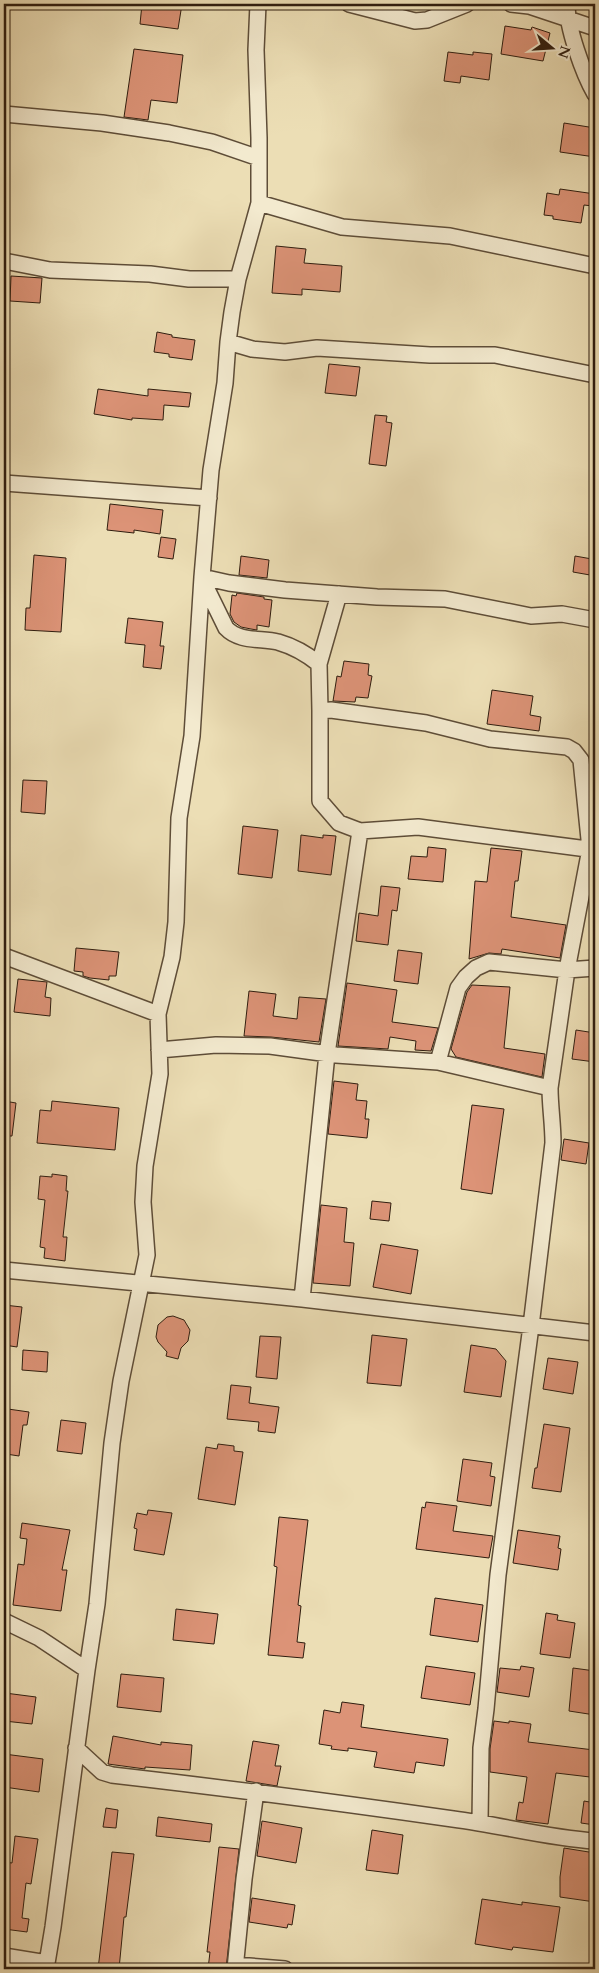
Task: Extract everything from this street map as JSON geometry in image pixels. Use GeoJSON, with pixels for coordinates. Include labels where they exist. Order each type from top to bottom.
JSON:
{"type":"FeatureCollection","features":[{"type":"Feature","properties":{"kind":"street"},"geometry":{"type":"LineString","coordinates":[[4,1956],[46,1966],[54,1927],[86,1670],[97,1604],[112,1443],[121,1381],[147,1255],[144,1202],[145,1166],[160,1074],[158,1014],[172,956],[176,922],[179,827],[192,736],[211,470],[225,382],[228,342],[238,279],[259,203],[256,50],[258,4]]}},
{"type":"Feature","properties":{"kind":"street"},"geometry":{"type":"LineString","coordinates":[[349,4],[415,22],[427,20],[467,4]]}},
{"type":"Feature","properties":{"kind":"street"},"geometry":{"type":"LineString","coordinates":[[511,4],[567,10],[595,28]]}},
{"type":"Feature","properties":{"kind":"street"},"geometry":{"type":"LineString","coordinates":[[567,10],[588,82],[595,94]]}},
{"type":"Feature","properties":{"kind":"street"},"geometry":{"type":"LineString","coordinates":[[4,114],[102,123],[169,133],[212,142],[259,158]]}},
{"type":"Feature","properties":{"kind":"street"},"geometry":{"type":"LineString","coordinates":[[259,203],[342,226],[450,236],[595,266]]}},
{"type":"Feature","properties":{"kind":"street"},"geometry":{"type":"LineString","coordinates":[[4,261],[50,270],[150,274],[189,279],[238,279]]}},
{"type":"Feature","properties":{"kind":"street"},"geometry":{"type":"LineString","coordinates":[[228,342],[252,349],[285,352],[317,348],[430,355],[495,355],[595,375]]}},
{"type":"Feature","properties":{"kind":"street"},"geometry":{"type":"LineString","coordinates":[[4,484],[209,498]]}},
{"type":"Feature","properties":{"kind":"street"},"geometry":{"type":"LineString","coordinates":[[202,577],[229,583],[339,594],[445,599],[531,616],[562,614],[595,620]]}},
{"type":"Feature","properties":{"kind":"street"},"geometry":{"type":"LineString","coordinates":[[202,577],[226,628],[232,634],[278,642],[297,650],[319,664]]}},
{"type":"Feature","properties":{"kind":"street"},"geometry":{"type":"LineString","coordinates":[[339,594],[319,664],[320,802],[339,823],[360,831],[418,827],[592,849]]}},
{"type":"Feature","properties":{"kind":"street"},"geometry":{"type":"LineString","coordinates":[[320,711],[331,710],[426,723],[490,738],[567,747],[581,760],[592,849],[567,970],[550,1088],[553,1143],[498,1575],[481,1748],[480,1822]]}},
{"type":"Feature","properties":{"kind":"street"},"geometry":{"type":"LineString","coordinates":[[302,1299],[328,1054],[360,831]]}},
{"type":"Feature","properties":{"kind":"street"},"geometry":{"type":"LineString","coordinates":[[4,956],[158,1014]]}},
{"type":"Feature","properties":{"kind":"street"},"geometry":{"type":"LineString","coordinates":[[438,1062],[458,988],[476,968],[489,962],[567,970],[595,968]]}},
{"type":"Feature","properties":{"kind":"street"},"geometry":{"type":"LineString","coordinates":[[159,1050],[216,1045],[270,1046],[328,1054],[438,1062],[550,1088]]}},
{"type":"Feature","properties":{"kind":"street"},"geometry":{"type":"LineString","coordinates":[[4,1270],[302,1299],[595,1334]]}},
{"type":"Feature","properties":{"kind":"street"},"geometry":{"type":"LineString","coordinates":[[4,1621],[39,1638],[86,1670]]}},
{"type":"Feature","properties":{"kind":"street"},"geometry":{"type":"LineString","coordinates":[[76,1748],[102,1772],[112,1775],[256,1791],[480,1822],[563,1839],[595,1841]]}},
{"type":"Feature","properties":{"kind":"street"},"geometry":{"type":"LineString","coordinates":[[256,1791],[235,1967],[285,1969]]}},
{"type":"Feature","properties":{"kind":"building"},"geometry":{"type":"Polygon","coordinates":[[[142,4],[182,4],[178,29],[140,24],[142,4]]]}},
{"type":"Feature","properties":{"kind":"building"},"geometry":{"type":"Polygon","coordinates":[[[505,26],[531,30],[532,27],[550,33],[543,61],[501,54],[505,26]]]}},
{"type":"Feature","properties":{"kind":"building"},"geometry":{"type":"Polygon","coordinates":[[[134,49],[183,55],[177,103],[151,100],[148,120],[124,117],[134,49]]]}},
{"type":"Feature","properties":{"kind":"building"},"geometry":{"type":"Polygon","coordinates":[[[448,52],[473,55],[473,52],[492,54],[489,80],[461,76],[460,83],[444,81],[448,52]]]}},
{"type":"Feature","properties":{"kind":"building"},"geometry":{"type":"Polygon","coordinates":[[[564,123],[595,128],[595,157],[560,152],[564,123]]]}},
{"type":"Feature","properties":{"kind":"building"},"geometry":{"type":"Polygon","coordinates":[[[560,189],[595,194],[593,206],[584,205],[581,223],[553,219],[553,216],[544,215],[547,193],[559,195],[560,189]]]}},
{"type":"Feature","properties":{"kind":"building"},"geometry":{"type":"Polygon","coordinates":[[[276,246],[306,249],[304,263],[342,266],[340,292],[302,289],[302,295],[272,293],[276,246]]]}},
{"type":"Feature","properties":{"kind":"building"},"geometry":{"type":"Polygon","coordinates":[[[11,276],[42,278],[40,303],[10,301],[11,276]]]}},
{"type":"Feature","properties":{"kind":"building"},"geometry":{"type":"Polygon","coordinates":[[[157,332],[172,335],[172,337],[195,340],[192,360],[169,357],[169,354],[154,352],[157,332]]]}},
{"type":"Feature","properties":{"kind":"building"},"geometry":{"type":"Polygon","coordinates":[[[329,364],[360,367],[356,396],[325,393],[329,364]]]}},
{"type":"Feature","properties":{"kind":"building"},"geometry":{"type":"Polygon","coordinates":[[[98,389],[148,396],[148,389],[191,393],[189,407],[164,405],[163,420],[132,418],[132,420],[94,414],[98,389]]]}},
{"type":"Feature","properties":{"kind":"building"},"geometry":{"type":"Polygon","coordinates":[[[375,415],[387,416],[386,422],[392,423],[386,466],[369,464],[375,415]]]}},
{"type":"Feature","properties":{"kind":"building"},"geometry":{"type":"Polygon","coordinates":[[[110,504],[163,510],[160,534],[134,530],[134,533],[107,530],[110,504]]]}},
{"type":"Feature","properties":{"kind":"building"},"geometry":{"type":"Polygon","coordinates":[[[161,537],[176,539],[173,559],[158,557],[161,537]]]}},
{"type":"Feature","properties":{"kind":"building"},"geometry":{"type":"Polygon","coordinates":[[[34,555],[66,558],[61,632],[25,630],[26,608],[30,608],[34,555]]]}},
{"type":"Feature","properties":{"kind":"building"},"geometry":{"type":"Polygon","coordinates":[[[241,556],[269,560],[267,578],[239,575],[241,556]]]}},
{"type":"Feature","properties":{"kind":"building"},"geometry":{"type":"Polygon","coordinates":[[[575,556],[592,559],[590,575],[573,572],[575,556]]]}},
{"type":"Feature","properties":{"kind":"building"},"geometry":{"type":"Polygon","coordinates":[[[237,593],[272,600],[269,627],[257,625],[257,630],[241,627],[234,622],[230,614],[232,595],[236,596],[237,593]]]}},
{"type":"Feature","properties":{"kind":"building"},"geometry":{"type":"Polygon","coordinates":[[[128,618],[163,622],[160,646],[164,646],[161,669],[143,667],[145,645],[125,643],[128,618]]]}},
{"type":"Feature","properties":{"kind":"building"},"geometry":{"type":"Polygon","coordinates":[[[344,661],[369,664],[368,675],[372,676],[368,698],[356,697],[355,702],[333,701],[337,676],[341,677],[344,661]]]}},
{"type":"Feature","properties":{"kind":"building"},"geometry":{"type":"Polygon","coordinates":[[[492,690],[533,696],[530,715],[541,717],[539,731],[487,724],[492,690]]]}},
{"type":"Feature","properties":{"kind":"building"},"geometry":{"type":"Polygon","coordinates":[[[23,780],[47,781],[45,814],[21,812],[23,780]]]}},
{"type":"Feature","properties":{"kind":"building"},"geometry":{"type":"Polygon","coordinates":[[[243,826],[278,830],[272,878],[238,874],[243,826]]]}},
{"type":"Feature","properties":{"kind":"building"},"geometry":{"type":"Polygon","coordinates":[[[301,835],[323,838],[323,835],[336,836],[331,875],[298,871],[301,835]]]}},
{"type":"Feature","properties":{"kind":"building"},"geometry":{"type":"Polygon","coordinates":[[[428,847],[446,849],[443,882],[408,879],[411,856],[427,857],[428,847]]]}},
{"type":"Feature","properties":{"kind":"building"},"geometry":{"type":"Polygon","coordinates":[[[491,848],[522,851],[518,881],[515,881],[511,917],[566,925],[560,958],[502,949],[501,954],[489,953],[469,959],[475,881],[487,882],[491,848]]]}},
{"type":"Feature","properties":{"kind":"building"},"geometry":{"type":"Polygon","coordinates":[[[381,886],[400,888],[397,911],[392,910],[388,945],[356,941],[359,913],[378,916],[381,886]]]}},
{"type":"Feature","properties":{"kind":"building"},"geometry":{"type":"Polygon","coordinates":[[[76,948],[119,952],[116,976],[109,976],[109,980],[90,978],[83,976],[83,972],[74,971],[76,948]]]}},
{"type":"Feature","properties":{"kind":"building"},"geometry":{"type":"Polygon","coordinates":[[[398,950],[422,953],[418,984],[394,981],[398,950]]]}},
{"type":"Feature","properties":{"kind":"building"},"geometry":{"type":"Polygon","coordinates":[[[18,979],[47,982],[45,997],[51,998],[50,1016],[14,1012],[18,979]]]}},
{"type":"Feature","properties":{"kind":"building"},"geometry":{"type":"Polygon","coordinates":[[[347,983],[397,990],[392,1022],[438,1028],[431,1051],[415,1050],[416,1041],[390,1037],[388,1049],[338,1046],[347,983]]]}},
{"type":"Feature","properties":{"kind":"building"},"geometry":{"type":"Polygon","coordinates":[[[472,985],[510,987],[504,1048],[545,1054],[542,1077],[456,1057],[451,1049],[467,992],[472,985]]]}},
{"type":"Feature","properties":{"kind":"building"},"geometry":{"type":"Polygon","coordinates":[[[249,991],[276,994],[273,1016],[297,1019],[299,997],[326,999],[319,1042],[244,1036],[249,991]]]}},
{"type":"Feature","properties":{"kind":"building"},"geometry":{"type":"Polygon","coordinates":[[[576,1030],[595,1033],[595,1062],[572,1059],[576,1030]]]}},
{"type":"Feature","properties":{"kind":"building"},"geometry":{"type":"Polygon","coordinates":[[[334,1081],[358,1084],[356,1100],[367,1101],[365,1119],[369,1119],[367,1138],[328,1134],[334,1081]]]}},
{"type":"Feature","properties":{"kind":"building"},"geometry":{"type":"Polygon","coordinates":[[[4,1101],[16,1103],[12,1136],[4,1136],[4,1101]]]}},
{"type":"Feature","properties":{"kind":"building"},"geometry":{"type":"Polygon","coordinates":[[[52,1101],[119,1108],[115,1150],[37,1143],[40,1110],[51,1111],[52,1101]]]}},
{"type":"Feature","properties":{"kind":"building"},"geometry":{"type":"Polygon","coordinates":[[[472,1105],[504,1109],[492,1194],[461,1189],[472,1105]]]}},
{"type":"Feature","properties":{"kind":"building"},"geometry":{"type":"Polygon","coordinates":[[[564,1139],[589,1143],[586,1164],[561,1160],[564,1139]]]}},
{"type":"Feature","properties":{"kind":"building"},"geometry":{"type":"Polygon","coordinates":[[[52,1174],[67,1176],[66,1191],[68,1191],[63,1237],[67,1237],[65,1261],[44,1258],[45,1248],[40,1247],[45,1200],[38,1199],[40,1176],[52,1177],[52,1174]]]}},
{"type":"Feature","properties":{"kind":"building"},"geometry":{"type":"Polygon","coordinates":[[[372,1201],[391,1203],[389,1221],[370,1219],[372,1201]]]}},
{"type":"Feature","properties":{"kind":"building"},"geometry":{"type":"Polygon","coordinates":[[[321,1205],[347,1208],[344,1242],[354,1243],[350,1286],[313,1283],[321,1205]]]}},
{"type":"Feature","properties":{"kind":"building"},"geometry":{"type":"Polygon","coordinates":[[[381,1244],[418,1250],[411,1294],[373,1287],[381,1244]]]}},
{"type":"Feature","properties":{"kind":"building"},"geometry":{"type":"Polygon","coordinates":[[[4,1305],[22,1307],[17,1347],[4,1345],[4,1305]]]}},
{"type":"Feature","properties":{"kind":"building"},"geometry":{"type":"Polygon","coordinates":[[[173,1316],[184,1320],[190,1330],[188,1341],[181,1348],[178,1359],[166,1356],[167,1352],[156,1337],[158,1325],[167,1317],[173,1316]]]}},
{"type":"Feature","properties":{"kind":"building"},"geometry":{"type":"Polygon","coordinates":[[[372,1335],[407,1339],[401,1386],[367,1383],[372,1335]]]}},
{"type":"Feature","properties":{"kind":"building"},"geometry":{"type":"Polygon","coordinates":[[[260,1336],[281,1337],[277,1379],[256,1377],[260,1336]]]}},
{"type":"Feature","properties":{"kind":"building"},"geometry":{"type":"Polygon","coordinates":[[[471,1345],[496,1349],[506,1361],[501,1397],[464,1392],[471,1345]]]}},
{"type":"Feature","properties":{"kind":"building"},"geometry":{"type":"Polygon","coordinates":[[[23,1350],[48,1352],[47,1372],[22,1370],[23,1350]]]}},
{"type":"Feature","properties":{"kind":"building"},"geometry":{"type":"Polygon","coordinates":[[[548,1358],[578,1362],[573,1394],[543,1389],[548,1358]]]}},
{"type":"Feature","properties":{"kind":"building"},"geometry":{"type":"Polygon","coordinates":[[[231,1385],[251,1387],[249,1403],[279,1407],[275,1433],[258,1431],[259,1422],[227,1419],[231,1385]]]}},
{"type":"Feature","properties":{"kind":"building"},"geometry":{"type":"Polygon","coordinates":[[[8,1409],[29,1412],[27,1425],[23,1425],[19,1456],[6,1454],[7,1444],[4,1444],[4,1420],[7,1420],[8,1409]]]}},
{"type":"Feature","properties":{"kind":"building"},"geometry":{"type":"Polygon","coordinates":[[[61,1420],[86,1423],[82,1454],[57,1451],[61,1420]]]}},
{"type":"Feature","properties":{"kind":"building"},"geometry":{"type":"Polygon","coordinates":[[[544,1424],[570,1428],[561,1492],[532,1488],[544,1424]]]}},
{"type":"Feature","properties":{"kind":"building"},"geometry":{"type":"Polygon","coordinates":[[[218,1444],[234,1446],[234,1451],[243,1452],[235,1505],[198,1499],[206,1447],[217,1449],[218,1444]]]}},
{"type":"Feature","properties":{"kind":"building"},"geometry":{"type":"Polygon","coordinates":[[[463,1459],[492,1463],[490,1476],[495,1477],[491,1506],[457,1501],[463,1459]]]}},
{"type":"Feature","properties":{"kind":"building"},"geometry":{"type":"Polygon","coordinates":[[[426,1502],[457,1506],[453,1531],[493,1536],[489,1558],[416,1549],[422,1507],[425,1508],[426,1502]]]}},
{"type":"Feature","properties":{"kind":"building"},"geometry":{"type":"Polygon","coordinates":[[[148,1510],[172,1513],[164,1555],[134,1550],[137,1529],[134,1528],[137,1513],[147,1515],[148,1510]]]}},
{"type":"Feature","properties":{"kind":"building"},"geometry":{"type":"Polygon","coordinates":[[[279,1517],[308,1520],[298,1605],[301,1606],[297,1642],[305,1643],[303,1658],[268,1655],[277,1567],[274,1566],[279,1517]]]}},
{"type":"Feature","properties":{"kind":"building"},"geometry":{"type":"Polygon","coordinates":[[[22,1523],[70,1530],[62,1570],[67,1570],[61,1611],[13,1605],[18,1564],[24,1565],[27,1539],[20,1538],[22,1523]]]}},
{"type":"Feature","properties":{"kind":"building"},"geometry":{"type":"Polygon","coordinates":[[[518,1530],[560,1536],[558,1548],[561,1549],[558,1570],[513,1563],[518,1530]]]}},
{"type":"Feature","properties":{"kind":"building"},"geometry":{"type":"Polygon","coordinates":[[[435,1598],[483,1605],[478,1642],[430,1635],[435,1598]]]}},
{"type":"Feature","properties":{"kind":"building"},"geometry":{"type":"Polygon","coordinates":[[[176,1609],[218,1614],[214,1644],[173,1640],[176,1609]]]}},
{"type":"Feature","properties":{"kind":"building"},"geometry":{"type":"Polygon","coordinates":[[[546,1613],[558,1615],[557,1620],[575,1623],[570,1658],[540,1654],[546,1613]]]}},
{"type":"Feature","properties":{"kind":"building"},"geometry":{"type":"Polygon","coordinates":[[[426,1666],[475,1673],[470,1705],[421,1698],[426,1666]]]}},
{"type":"Feature","properties":{"kind":"building"},"geometry":{"type":"Polygon","coordinates":[[[521,1666],[534,1668],[529,1697],[497,1692],[500,1668],[520,1670],[521,1666]]]}},
{"type":"Feature","properties":{"kind":"building"},"geometry":{"type":"Polygon","coordinates":[[[573,1668],[595,1671],[595,1715],[569,1711],[573,1668]]]}},
{"type":"Feature","properties":{"kind":"building"},"geometry":{"type":"Polygon","coordinates":[[[121,1674],[164,1678],[161,1712],[117,1707],[121,1674]]]}},
{"type":"Feature","properties":{"kind":"building"},"geometry":{"type":"Polygon","coordinates":[[[5,1693],[36,1697],[32,1724],[4,1721],[5,1693]]]}},
{"type":"Feature","properties":{"kind":"building"},"geometry":{"type":"Polygon","coordinates":[[[342,1702],[364,1705],[361,1727],[448,1739],[444,1766],[416,1762],[414,1773],[374,1767],[377,1752],[348,1748],[348,1751],[331,1749],[332,1746],[319,1744],[324,1710],[340,1713],[342,1702]]]}},
{"type":"Feature","properties":{"kind":"building"},"geometry":{"type":"Polygon","coordinates":[[[494,1721],[531,1724],[528,1742],[594,1750],[590,1777],[556,1773],[548,1824],[516,1820],[519,1802],[523,1803],[527,1777],[490,1772],[490,1749],[494,1721]]]}},
{"type":"Feature","properties":{"kind":"building"},"geometry":{"type":"Polygon","coordinates":[[[113,1736],[161,1745],[161,1742],[192,1745],[190,1770],[145,1767],[145,1769],[108,1764],[113,1736]]]}},
{"type":"Feature","properties":{"kind":"building"},"geometry":{"type":"Polygon","coordinates":[[[253,1741],[279,1745],[275,1766],[281,1766],[277,1786],[246,1781],[253,1741]]]}},
{"type":"Feature","properties":{"kind":"building"},"geometry":{"type":"Polygon","coordinates":[[[4,1754],[43,1759],[39,1792],[4,1787],[4,1754]]]}},
{"type":"Feature","properties":{"kind":"building"},"geometry":{"type":"Polygon","coordinates":[[[584,1801],[595,1803],[595,1825],[581,1823],[584,1801]]]}},
{"type":"Feature","properties":{"kind":"building"},"geometry":{"type":"Polygon","coordinates":[[[106,1808],[118,1810],[116,1828],[103,1827],[106,1808]]]}},
{"type":"Feature","properties":{"kind":"building"},"geometry":{"type":"Polygon","coordinates":[[[158,1817],[212,1824],[210,1842],[156,1836],[158,1817]]]}},
{"type":"Feature","properties":{"kind":"building"},"geometry":{"type":"Polygon","coordinates":[[[262,1821],[302,1828],[296,1863],[257,1856],[262,1821]]]}},
{"type":"Feature","properties":{"kind":"building"},"geometry":{"type":"Polygon","coordinates":[[[372,1830],[403,1835],[398,1874],[366,1870],[372,1830]]]}},
{"type":"Feature","properties":{"kind":"building"},"geometry":{"type":"Polygon","coordinates":[[[15,1836],[38,1839],[31,1884],[26,1883],[22,1918],[29,1919],[27,1932],[4,1929],[4,1862],[12,1863],[15,1836]]]}},
{"type":"Feature","properties":{"kind":"building"},"geometry":{"type":"Polygon","coordinates":[[[219,1847],[239,1849],[226,1969],[208,1969],[210,1952],[207,1952],[219,1847]]]}},
{"type":"Feature","properties":{"kind":"building"},"geometry":{"type":"Polygon","coordinates":[[[564,1848],[595,1853],[595,1902],[560,1897],[560,1877],[564,1848]]]}},
{"type":"Feature","properties":{"kind":"building"},"geometry":{"type":"Polygon","coordinates":[[[112,1852],[134,1854],[126,1917],[124,1917],[119,1969],[98,1969],[112,1852]]]}},
{"type":"Feature","properties":{"kind":"building"},"geometry":{"type":"Polygon","coordinates":[[[252,1898],[295,1905],[292,1925],[288,1924],[287,1928],[249,1922],[252,1898]]]}},
{"type":"Feature","properties":{"kind":"building"},"geometry":{"type":"Polygon","coordinates":[[[482,1899],[522,1905],[522,1902],[560,1907],[553,1952],[513,1947],[512,1950],[475,1944],[482,1899]]]}}]}
